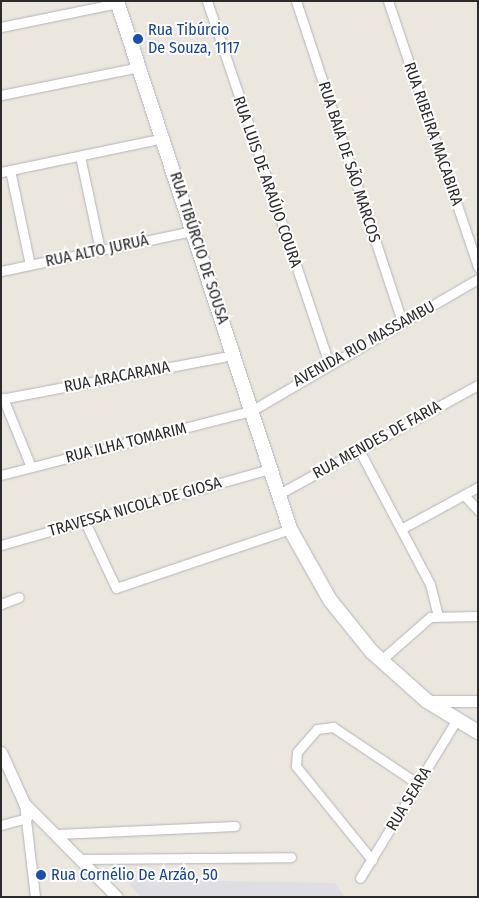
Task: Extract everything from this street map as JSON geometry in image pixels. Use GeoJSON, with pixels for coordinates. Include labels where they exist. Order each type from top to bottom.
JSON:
{"type":"FeatureCollection","features":[{"type":"Feature","properties":{"kind":"main road","name":"RUA TIBÚRCIO DE SOUSA"},"geometry":{"type":"LineString","coordinates":[[118,2],[164,138],[268,469],[290,529],[330,600],[380,661],[427,701],[478,732]]}},
{"type":"Feature","properties":{"kind":"street","name":"RUA LUIS DE ARAÚJO COURA"},"geometry":{"type":"LineString","coordinates":[[207,1],[329,363]]}},
{"type":"Feature","properties":{"kind":"street","name":"RUA BAIA DE SÃO MARCOS"},"geometry":{"type":"LineString","coordinates":[[296,1],[402,322]]}},
{"type":"Feature","properties":{"kind":"street","name":"RUA RIBEIRA MACABIRA"},"geometry":{"type":"LineString","coordinates":[[388,1],[478,267]]}},
{"type":"Feature","properties":{"kind":"street"},"geometry":{"type":"LineString","coordinates":[[1,27],[118,2]]}},
{"type":"Feature","properties":{"kind":"street"},"geometry":{"type":"LineString","coordinates":[[1,95],[140,67]]}},
{"type":"Feature","properties":{"kind":"street"},"geometry":{"type":"LineString","coordinates":[[30,265],[5,171],[164,138]]}},
{"type":"Feature","properties":{"kind":"street"},"geometry":{"type":"LineString","coordinates":[[80,156],[100,250]]}},
{"type":"Feature","properties":{"kind":"street","name":"RUA ALTO JURUÁ"},"geometry":{"type":"LineString","coordinates":[[1,271],[193,231]]}},
{"type":"Feature","properties":{"kind":"street","name":"AVENIDA RIO MASSAMBU"},"geometry":{"type":"LineString","coordinates":[[251,411],[329,363],[478,279]]}},
{"type":"Feature","properties":{"kind":"street","name":"RUA ARACARANA"},"geometry":{"type":"LineString","coordinates":[[2,398],[233,355]]}},
{"type":"Feature","properties":{"kind":"street","name":"RUA MENDES DE FARIA"},"geometry":{"type":"LineString","coordinates":[[277,495],[478,385]]}},
{"type":"Feature","properties":{"kind":"street"},"geometry":{"type":"LineString","coordinates":[[2,398],[31,467]]}},
{"type":"Feature","properties":{"kind":"street","name":"RUA ILHA TOMARIM"},"geometry":{"type":"LineString","coordinates":[[1,474],[251,411]]}},
{"type":"Feature","properties":{"kind":"street"},"geometry":{"type":"LineString","coordinates":[[359,450],[430,584],[438,615]]}},
{"type":"Feature","properties":{"kind":"street","name":"TRAVESSA NICOLA DE GIOSA"},"geometry":{"type":"LineString","coordinates":[[1,545],[268,469]]}},
{"type":"Feature","properties":{"kind":"street"},"geometry":{"type":"LineString","coordinates":[[401,529],[478,487]]}},
{"type":"Feature","properties":{"kind":"street"},"geometry":{"type":"LineString","coordinates":[[464,495],[478,510]]}},
{"type":"Feature","properties":{"kind":"street"},"geometry":{"type":"LineString","coordinates":[[85,522],[116,588],[290,529]]}},
{"type":"Feature","properties":{"kind":"street"},"geometry":{"type":"LineString","coordinates":[[1,604],[19,597]]}},
{"type":"Feature","properties":{"kind":"street"},"geometry":{"type":"LineString","coordinates":[[380,661],[424,620],[438,615],[478,616]]}},
{"type":"Feature","properties":{"kind":"street"},"geometry":{"type":"LineString","coordinates":[[427,701],[478,701]]}},
{"type":"Feature","properties":{"kind":"street","name":"RUA SEARA"},"geometry":{"type":"LineString","coordinates":[[360,878],[457,719]]}},
{"type":"Feature","properties":{"kind":"street"},"geometry":{"type":"LineString","coordinates":[[372,860],[296,766],[297,752],[317,728],[333,727],[418,784]]}},
{"type":"Feature","properties":{"kind":"street"},"geometry":{"type":"LineString","coordinates":[[1,752],[24,803],[34,897]]}},
{"type":"Feature","properties":{"kind":"street"},"geometry":{"type":"LineString","coordinates":[[24,803],[82,859],[117,897]]}},
{"type":"Feature","properties":{"kind":"street"},"geometry":{"type":"LineString","coordinates":[[1,825],[27,818]]}},
{"type":"Feature","properties":{"kind":"street"},"geometry":{"type":"LineString","coordinates":[[57,834],[234,826]]}},
{"type":"Feature","properties":{"kind":"street"},"geometry":{"type":"LineString","coordinates":[[82,859],[291,857]]}},
{"type":"Feature","properties":{"kind":"shaded area"},"geometry":{"type":"Polygon","coordinates":[[[124,879],[335,883],[345,897],[141,897],[124,879]]]}},
{"type":"Feature","properties":{"kind":"place","name":"Rua Tibúrcio De Souza, 1117"},"geometry":{"type":"Point","coordinates":[138,39]}},
{"type":"Feature","properties":{"kind":"place","name":"Rua Cornélio De Arzão, 50"},"geometry":{"type":"Point","coordinates":[41,875]}}]}
